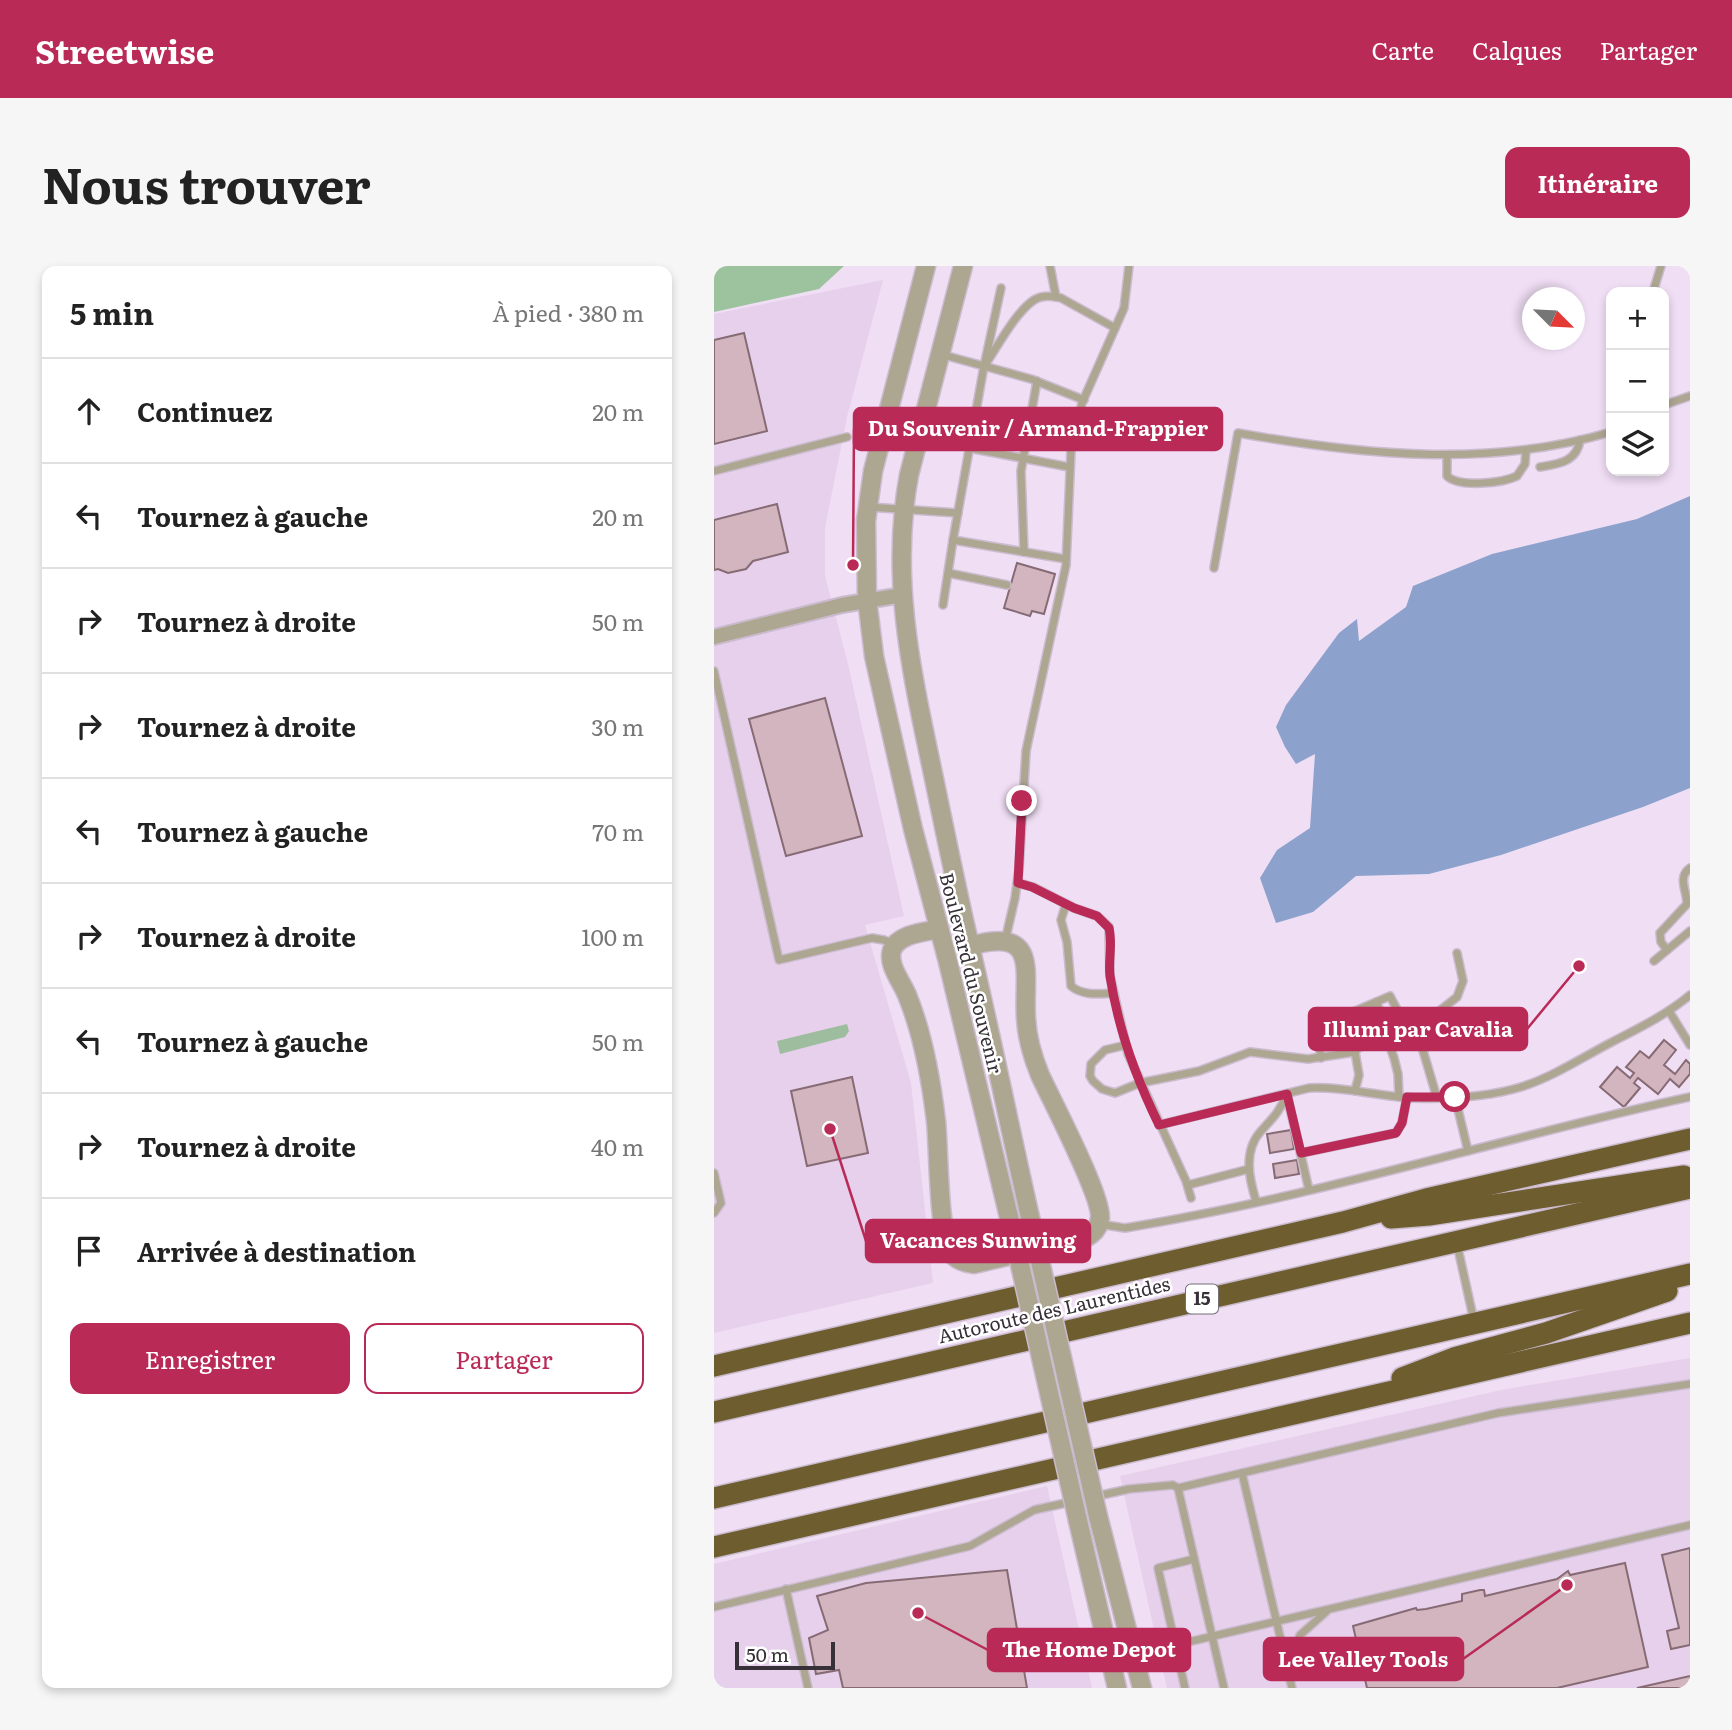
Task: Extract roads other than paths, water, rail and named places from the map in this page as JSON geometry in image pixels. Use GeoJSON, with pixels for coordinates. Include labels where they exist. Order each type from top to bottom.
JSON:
{"type":"FeatureCollection","features":[{"type":"Feature","properties":{"kind":"highway"},"geometry":{"type":"LineString","coordinates":[[714,1366],[1343,1222],[1426,1199],[1690,1139]]}},
{"type":"Feature","properties":{"kind":"highway"},"geometry":{"type":"LineString","coordinates":[[1343,1222],[1429,1215],[1690,1175]]}},
{"type":"Feature","properties":{"kind":"highway","name":"Autoroute des Laurentides"},"geometry":{"type":"LineString","coordinates":[[714,1412],[1690,1188]]}},
{"type":"Feature","properties":{"kind":"highway"},"geometry":{"type":"LineString","coordinates":[[714,1498],[1690,1274]]}},
{"type":"Feature","properties":{"kind":"highway"},"geometry":{"type":"LineString","coordinates":[[1338,1403],[1454,1358],[1546,1333],[1690,1283]]}},
{"type":"Feature","properties":{"kind":"highway"},"geometry":{"type":"LineString","coordinates":[[714,1546],[1690,1324]]}},
{"type":"Feature","properties":{"kind":"street","name":"Boulevard du Souvenir"},"geometry":{"type":"LineString","coordinates":[[926,266],[881,435],[867,507],[867,599],[874,656],[913,829],[1013,1234],[1116,1688]]}},
{"type":"Feature","properties":{"kind":"street","name":"Boulevard du Souvenir"},"geometry":{"type":"LineString","coordinates":[[964,266],[913,458],[904,509],[901,539],[902,595],[907,639],[922,723],[1033,1230],[1098,1516],[1142,1688]]}},
{"type":"Feature","properties":{"kind":"street"},"geometry":{"type":"LineString","coordinates":[[714,637],[867,599],[902,595]]}},
{"type":"Feature","properties":{"kind":"street"},"geometry":{"type":"LineString","coordinates":[[939,929],[912,935],[895,945],[891,960],[914,1014],[932,1096],[944,1228],[951,1253],[962,1262],[983,1264],[1075,1242],[1090,1235],[1098,1224],[1099,1208],[1031,1048],[1026,1021],[1025,959],[1018,948],[1005,941],[970,946]]}},
{"type":"Feature","properties":{"kind":"lane"},"geometry":{"type":"LineString","coordinates":[[1050,266],[1056,297]]}},
{"type":"Feature","properties":{"kind":"lane"},"geometry":{"type":"LineString","coordinates":[[1005,941],[1018,883],[1026,751],[1066,559],[1069,467],[1074,430],[1126,300],[1129,266]]}},
{"type":"Feature","properties":{"kind":"lane"},"geometry":{"type":"LineString","coordinates":[[1655,287],[1661,266]]}},
{"type":"Feature","properties":{"kind":"lane"},"geometry":{"type":"LineString","coordinates":[[943,605],[984,366],[1001,288]]}},
{"type":"Feature","properties":{"kind":"lane"},"geometry":{"type":"LineString","coordinates":[[984,366],[1027,306],[1040,298],[1056,297],[1115,328]]}},
{"type":"Feature","properties":{"kind":"lane"},"geometry":{"type":"LineString","coordinates":[[940,354],[1037,381],[1084,400]]}},
{"type":"Feature","properties":{"kind":"lane"},"geometry":{"type":"LineString","coordinates":[[1024,552],[1021,480],[1037,381]]}},
{"type":"Feature","properties":{"kind":"lane"},"geometry":{"type":"LineString","coordinates":[[1669,403],[1690,396]]}},
{"type":"Feature","properties":{"kind":"lane"},"geometry":{"type":"LineString","coordinates":[[1214,568],[1238,433],[1357,449],[1447,455],[1526,450],[1606,433]]}},
{"type":"Feature","properties":{"kind":"lane"},"geometry":{"type":"LineString","coordinates":[[714,471],[847,437]]}},
{"type":"Feature","properties":{"kind":"lane"},"geometry":{"type":"LineString","coordinates":[[1540,467],[1568,461],[1577,451],[1580,440]]}},
{"type":"Feature","properties":{"kind":"lane"},"geometry":{"type":"LineString","coordinates":[[970,448],[1069,467]]}},
{"type":"Feature","properties":{"kind":"lane"},"geometry":{"type":"LineString","coordinates":[[1447,455],[1447,477],[1451,481],[1465,484],[1503,481],[1517,476],[1525,464],[1526,450]]}},
{"type":"Feature","properties":{"kind":"lane"},"geometry":{"type":"LineString","coordinates":[[867,507],[958,513]]}},
{"type":"Feature","properties":{"kind":"lane"},"geometry":{"type":"LineString","coordinates":[[953,540],[1066,559]]}},
{"type":"Feature","properties":{"kind":"lane"},"geometry":{"type":"LineString","coordinates":[[948,573],[1007,585]]}},
{"type":"Feature","properties":{"kind":"lane"},"geometry":{"type":"LineString","coordinates":[[714,671],[779,960],[872,938],[895,945]]}},
{"type":"Feature","properties":{"kind":"lane"},"geometry":{"type":"LineString","coordinates":[[1667,950],[1661,942],[1660,933],[1686,904],[1683,878],[1686,870],[1690,868]]}},
{"type":"Feature","properties":{"kind":"lane"},"geometry":{"type":"LineString","coordinates":[[1018,883],[1097,916],[1109,928],[1113,993],[1126,1045],[1140,1083],[1188,1185],[1191,1198]]}},
{"type":"Feature","properties":{"kind":"lane"},"geometry":{"type":"LineString","coordinates":[[1066,904],[1061,920],[1067,942],[1071,986],[1078,991],[1089,993],[1113,993]]}},
{"type":"Feature","properties":{"kind":"lane"},"geometry":{"type":"LineString","coordinates":[[1654,961],[1690,931]]}},
{"type":"Feature","properties":{"kind":"lane"},"geometry":{"type":"LineString","coordinates":[[1126,1045],[1105,1050],[1096,1056],[1091,1064],[1090,1076],[1096,1085],[1110,1093],[1140,1083],[1199,1071],[1250,1052],[1294,1058],[1321,1058],[1355,1052],[1359,1047],[1388,1041],[1395,1034],[1423,1024],[1460,992],[1462,975],[1457,953]]}},
{"type":"Feature","properties":{"kind":"lane"},"geometry":{"type":"LineString","coordinates":[[1159,1125],[1300,1089],[1320,1088],[1437,1098],[1505,1091],[1536,1081],[1670,1011],[1690,995]]}},
{"type":"Feature","properties":{"kind":"lane"},"geometry":{"type":"LineString","coordinates":[[1321,1058],[1318,1037],[1321,1028],[1390,996],[1402,1019],[1419,1037],[1437,1098]]}},
{"type":"Feature","properties":{"kind":"lane"},"geometry":{"type":"LineString","coordinates":[[1301,1153],[1396,1133],[1402,1123],[1403,1097],[1385,1023],[1376,1002]]}},
{"type":"Feature","properties":{"kind":"lane"},"geometry":{"type":"LineString","coordinates":[[1670,1011],[1690,1045]]}},
{"type":"Feature","properties":{"kind":"lane"},"geometry":{"type":"LineString","coordinates":[[1355,1052],[1359,1075],[1355,1091]]}},
{"type":"Feature","properties":{"kind":"lane"},"geometry":{"type":"LineString","coordinates":[[1256,1201],[1249,1169],[1250,1154],[1255,1141],[1277,1114],[1287,1094]]}},
{"type":"Feature","properties":{"kind":"lane"},"geometry":{"type":"LineString","coordinates":[[1287,1094],[1309,1190]]}},
{"type":"Feature","properties":{"kind":"lane"},"geometry":{"type":"LineString","coordinates":[[1455,1097],[1468,1151]]}},
{"type":"Feature","properties":{"kind":"lane"},"geometry":{"type":"LineString","coordinates":[[1098,1224],[1125,1228],[1309,1190],[1690,1097]]}},
{"type":"Feature","properties":{"kind":"lane"},"geometry":{"type":"LineString","coordinates":[[1188,1185],[1249,1169]]}},
{"type":"Feature","properties":{"kind":"lane"},"geometry":{"type":"LineString","coordinates":[[714,1173],[721,1203],[714,1213]]}},
{"type":"Feature","properties":{"kind":"lane"},"geometry":{"type":"LineString","coordinates":[[1457,1241],[1474,1322]]}},
{"type":"Feature","properties":{"kind":"lane"},"geometry":{"type":"LineString","coordinates":[[714,1607],[970,1546],[1034,1510],[1129,1489],[1173,1485],[1178,1488],[1498,1413],[1690,1384]]}},
{"type":"Feature","properties":{"kind":"lane"},"geometry":{"type":"LineString","coordinates":[[1242,1473],[1292,1688]]}},
{"type":"Feature","properties":{"kind":"lane"},"geometry":{"type":"LineString","coordinates":[[1178,1488],[1224,1688]]}},
{"type":"Feature","properties":{"kind":"lane"},"geometry":{"type":"LineString","coordinates":[[1175,1645],[1690,1525]]}},
{"type":"Feature","properties":{"kind":"lane"},"geometry":{"type":"LineString","coordinates":[[1185,1688],[1158,1568],[1194,1559]]}},
{"type":"Feature","properties":{"kind":"lane"},"geometry":{"type":"LineString","coordinates":[[786,1589],[808,1688]]}},
{"type":"Feature","properties":{"kind":"lane"},"geometry":{"type":"LineString","coordinates":[[1288,1672],[1300,1635],[1329,1609]]}},
{"type":"Feature","properties":{"kind":"water"},"geometry":{"type":"Polygon","coordinates":[[[1690,496],[1690,788],[1643,807],[1501,855],[1429,874],[1356,876],[1313,912],[1276,923],[1260,878],[1277,850],[1310,828],[1315,754],[1296,764],[1276,727],[1286,705],[1339,633],[1357,619],[1359,641],[1406,607],[1413,586],[1492,554],[1637,519],[1690,496]]]}},
{"type":"Feature","properties":{"kind":"place","name":"Du Souvenir / Armand-Frappier"},"geometry":{"type":"Point","coordinates":[853,565]}},
{"type":"Feature","properties":{"kind":"place","name":"Illumi par Cavalia"},"geometry":{"type":"Point","coordinates":[1579,966]}},
{"type":"Feature","properties":{"kind":"place","name":"Vacances Sunwing"},"geometry":{"type":"Point","coordinates":[830,1129]}},
{"type":"Feature","properties":{"kind":"place","name":"Lee Valley Tools"},"geometry":{"type":"Point","coordinates":[1567,1585]}},
{"type":"Feature","properties":{"kind":"place","name":"The Home Depot"},"geometry":{"type":"Point","coordinates":[918,1613]}}]}
